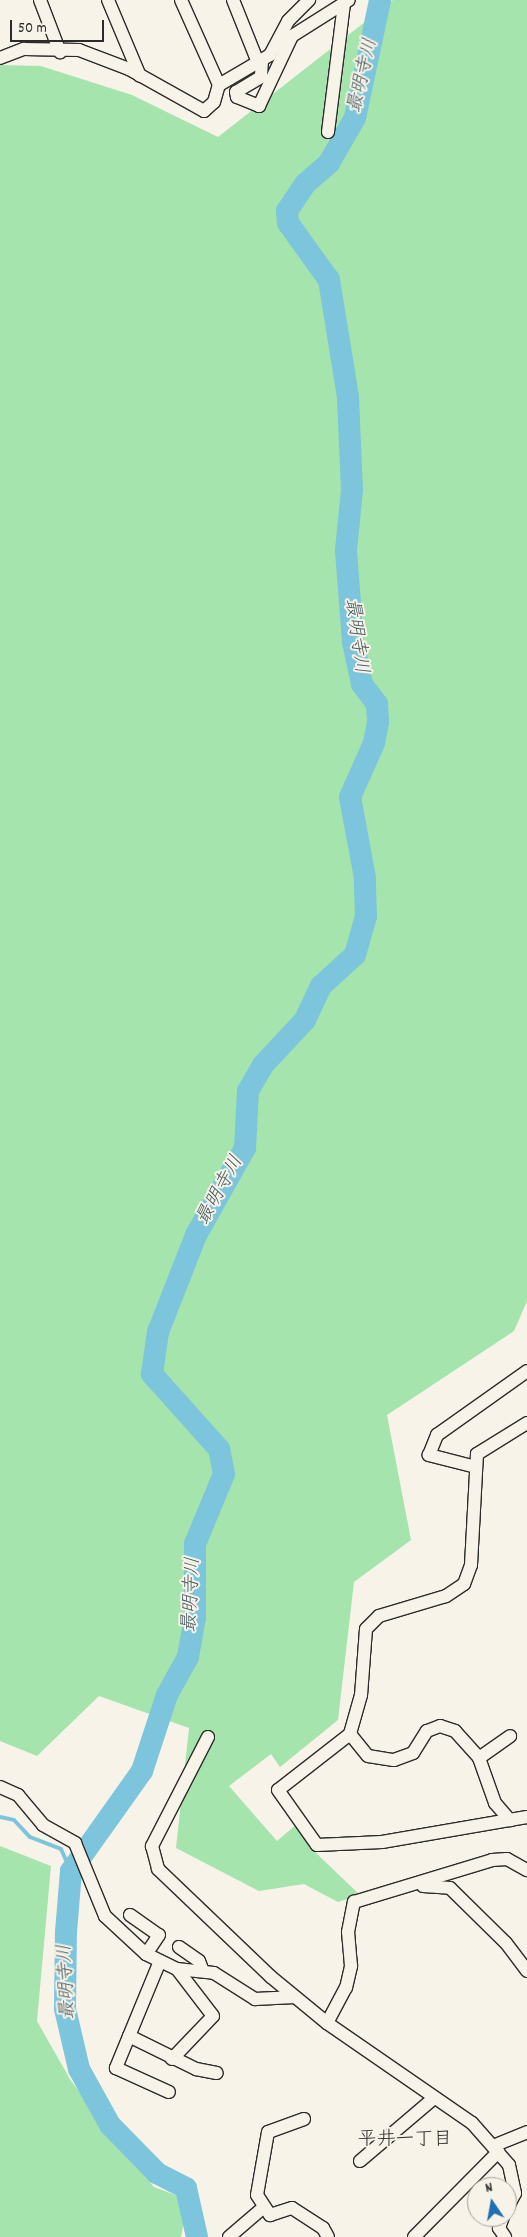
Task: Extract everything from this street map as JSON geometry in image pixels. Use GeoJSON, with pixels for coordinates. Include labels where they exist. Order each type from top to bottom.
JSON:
{"type":"FeatureCollection","features":[{"type":"Feature","properties":{"kind":"street"},"geometry":{"type":"LineString","coordinates":[[40,0],[60,52]]}},
{"type":"Feature","properties":{"kind":"street"},"geometry":{"type":"LineString","coordinates":[[108,0],[140,76]]}},
{"type":"Feature","properties":{"kind":"street"},"geometry":{"type":"LineString","coordinates":[[0,58],[24,49],[60,52],[79,50],[140,76],[204,111],[214,102],[219,85],[181,0]]}},
{"type":"Feature","properties":{"kind":"street"},"geometry":{"type":"LineString","coordinates":[[232,0],[261,63],[261,77],[236,92],[237,97],[259,106],[292,36],[346,2]]}},
{"type":"Feature","properties":{"kind":"street"},"geometry":{"type":"LineString","coordinates":[[219,85],[261,63],[288,21],[309,1]]}},
{"type":"Feature","properties":{"kind":"street"},"geometry":{"type":"LineString","coordinates":[[328,132],[346,2]]}},
{"type":"Feature","properties":{"kind":"street"},"geometry":{"type":"LineString","coordinates":[[476,1466],[429,1455],[437,1436],[527,1370]]}},
{"type":"Feature","properties":{"kind":"street"},"geometry":{"type":"LineString","coordinates":[[527,1423],[477,1454],[471,1565],[464,1584],[446,1596],[379,1616],[366,1629],[361,1694],[350,1734],[278,1790],[316,1845],[382,1842],[527,1817]]}},
{"type":"Feature","properties":{"kind":"street"},"geometry":{"type":"LineString","coordinates":[[350,1734],[368,1756],[394,1760],[413,1753],[427,1731],[440,1726],[455,1731],[479,1758],[495,1802],[510,1820]]}},
{"type":"Feature","properties":{"kind":"street"},"geometry":{"type":"LineString","coordinates":[[479,1758],[510,1736]]}},
{"type":"Feature","properties":{"kind":"street"},"geometry":{"type":"LineString","coordinates":[[208,1737],[152,1846],[158,1869],[295,1997],[327,2023],[472,2123],[509,2165],[512,2177]]}},
{"type":"Feature","properties":{"kind":"street"},"geometry":{"type":"LineString","coordinates":[[0,1787],[18,1795],[43,1825],[75,1843],[105,1916],[146,1954],[177,1969],[202,1969],[255,1999],[295,1997]]}},
{"type":"Feature","properties":{"kind":"street"},"geometry":{"type":"LineString","coordinates":[[327,2023],[346,1988],[351,1966],[348,1932],[354,1902],[415,1886],[492,1860],[507,1859],[527,1870]]}},
{"type":"Feature","properties":{"kind":"street"},"geometry":{"type":"LineString","coordinates":[[415,1886],[450,1888],[506,1943],[527,1972]]}},
{"type":"Feature","properties":{"kind":"street"},"geometry":{"type":"LineString","coordinates":[[130,1915],[159,1935],[146,1954]]}},
{"type":"Feature","properties":{"kind":"street"},"geometry":{"type":"LineString","coordinates":[[179,1947],[199,1961],[202,1969]]}},
{"type":"Feature","properties":{"kind":"street"},"geometry":{"type":"LineString","coordinates":[[160,1961],[116,2068],[169,2092]]}},
{"type":"Feature","properties":{"kind":"street"},"geometry":{"type":"LineString","coordinates":[[172,2059],[213,2016],[177,1969]]}},
{"type":"Feature","properties":{"kind":"street"},"geometry":{"type":"LineString","coordinates":[[129,2036],[172,2059],[217,2073]]}},
{"type":"Feature","properties":{"kind":"street"},"geometry":{"type":"LineString","coordinates":[[360,2162],[434,2098]]}},
{"type":"Feature","properties":{"kind":"street"},"geometry":{"type":"LineString","coordinates":[[304,2119],[268,2132],[257,2195],[270,2215],[292,2208],[323,2228],[328,2237]]}},
{"type":"Feature","properties":{"kind":"street"},"geometry":{"type":"LineString","coordinates":[[415,2237],[496,2149],[527,2132]]}},
{"type":"Feature","properties":{"kind":"street"},"geometry":{"type":"LineString","coordinates":[[229,2237],[247,2231],[264,2207]]}},
{"type":"Feature","properties":{"kind":"green space"},"geometry":{"type":"Polygon","coordinates":[[[393,0],[527,0],[527,1301],[514,1331],[387,1415],[411,1540],[354,1582],[338,1720],[280,1767],[271,1754],[229,1786],[277,1841],[297,1824],[317,1854],[360,1895],[338,1902],[304,1884],[259,1891],[176,1848],[189,1728],[99,1696],[37,1756],[0,1741],[0,65],[41,66],[132,95],[218,137],[393,0]]]}},
{"type":"Feature","properties":{"kind":"green space"},"geometry":{"type":"Polygon","coordinates":[[[0,1846],[51,1866],[37,2021],[71,2081],[154,2187],[178,2196],[187,2205],[181,2237],[0,2237],[0,1846]]]}},
{"type":"Feature","properties":{"kind":"waterway","name":"最明寺川"},"geometry":{"type":"LineString","coordinates":[[197,2237],[186,2188],[157,2173],[110,2125],[79,2069],[65,2009],[66,1932],[71,1871],[142,1771],[167,1695],[188,1657],[195,1618],[195,1544],[224,1474],[219,1449],[152,1374],[158,1332],[196,1235],[245,1148],[248,1091],[263,1065],[305,1020],[321,986],[355,955],[366,916],[365,878],[350,797],[374,743],[378,722],[377,704],[362,684],[353,642],[346,550],[352,490],[348,397],[329,280],[288,223],[287,211],[305,184],[329,163],[355,118],[380,0]]}},
{"type":"Feature","properties":{"kind":"waterway"},"geometry":{"type":"LineString","coordinates":[[0,1817],[14,1820],[30,1837],[61,1849],[71,1871]]}},
{"type":"Feature","properties":{"kind":"district","name":"平井一丁目"},"geometry":{"type":"Point","coordinates":[405,2141]}}]}
